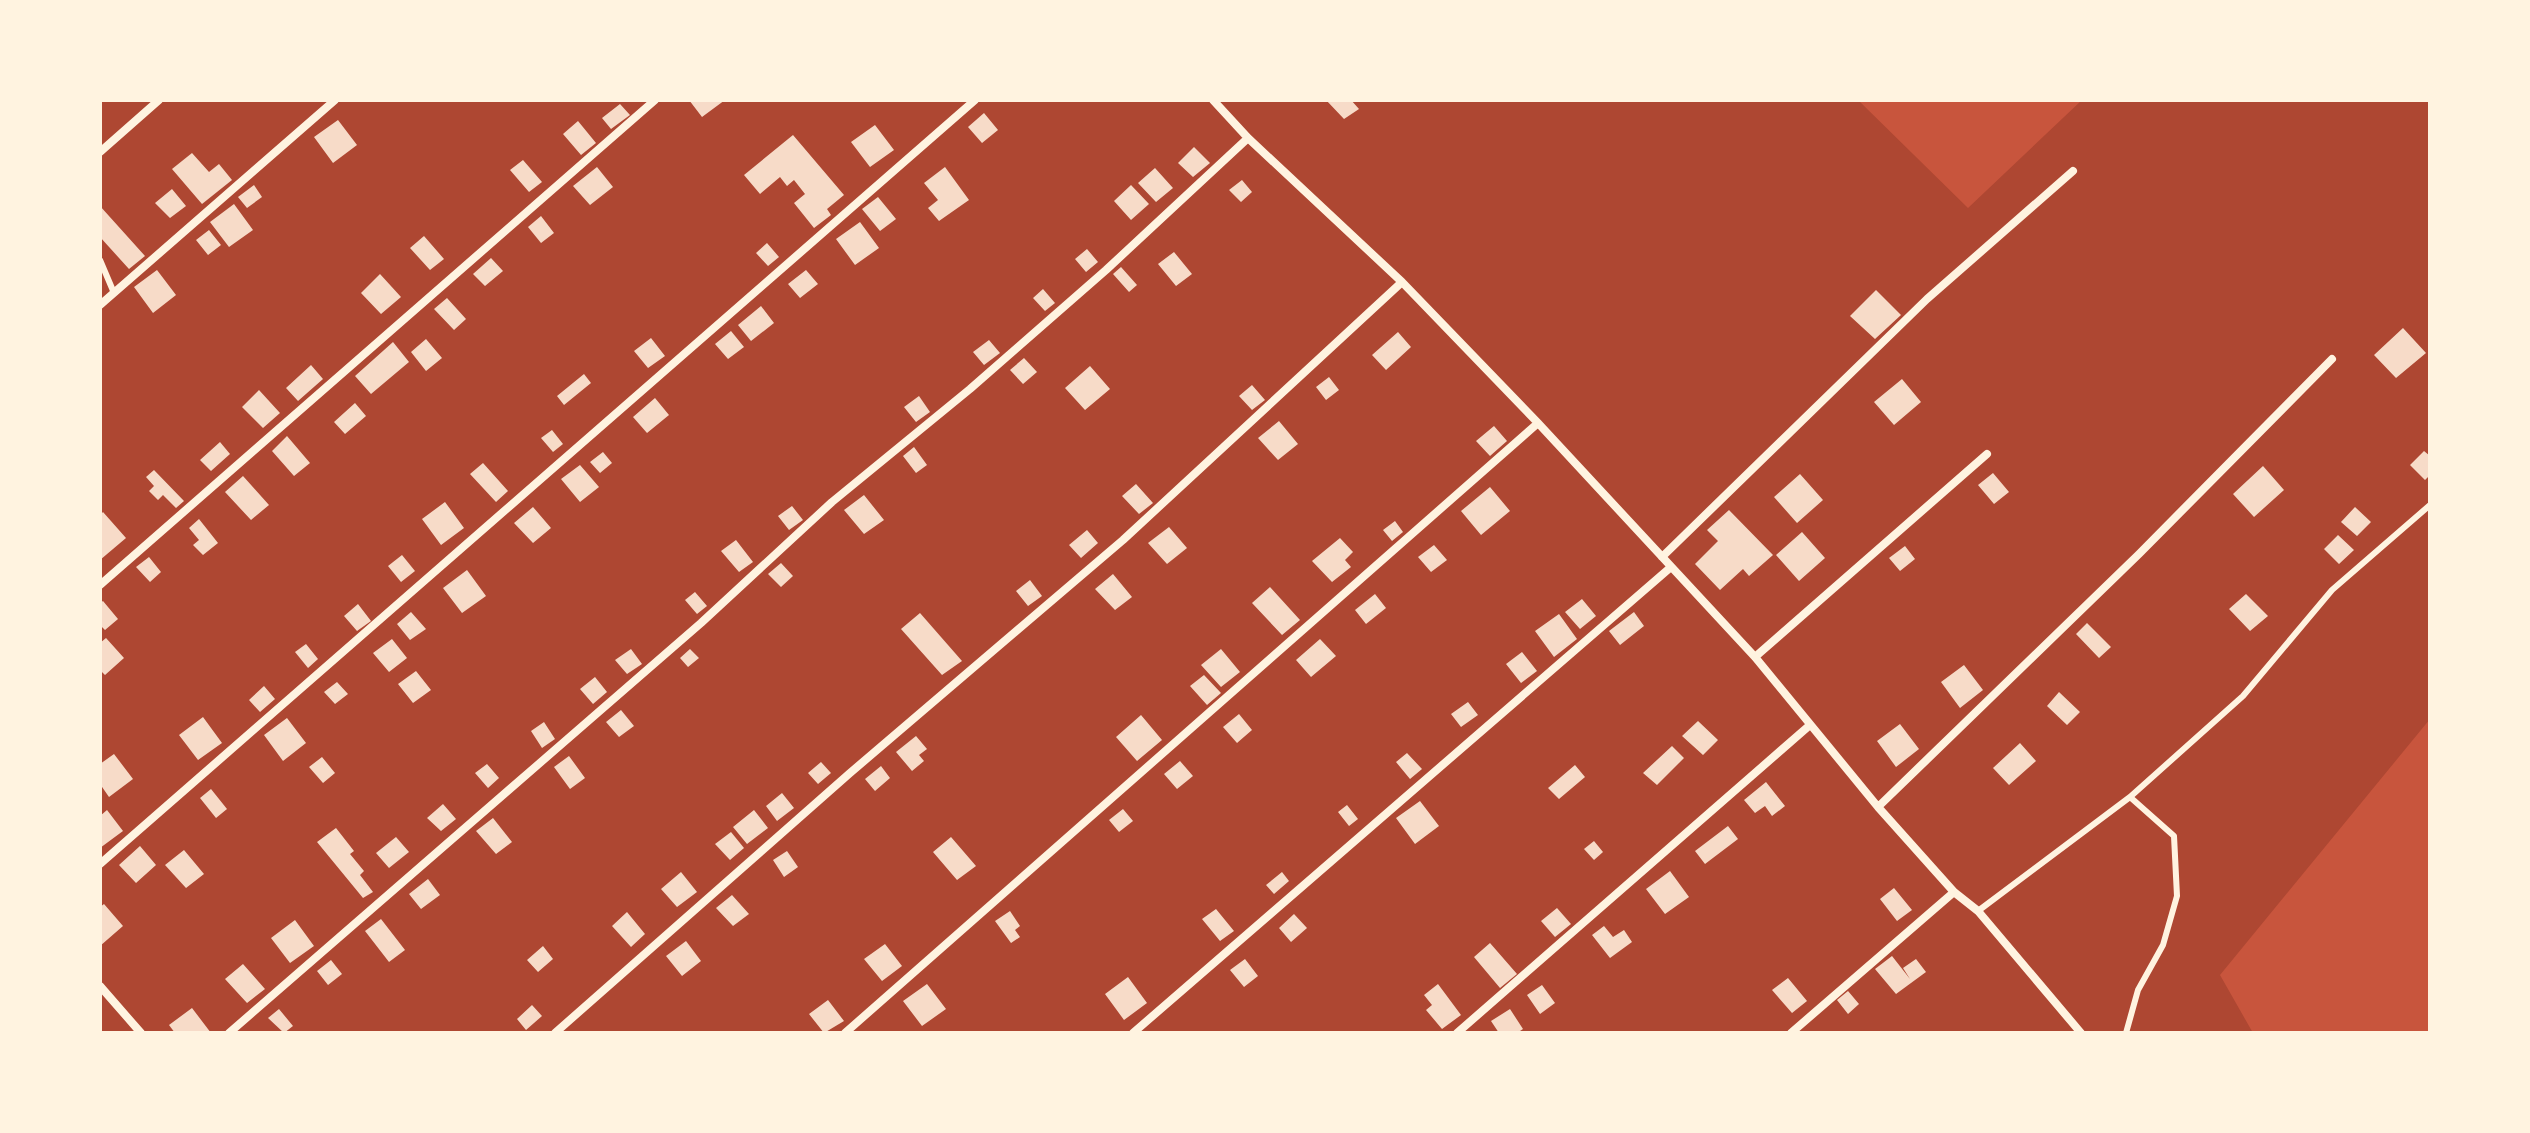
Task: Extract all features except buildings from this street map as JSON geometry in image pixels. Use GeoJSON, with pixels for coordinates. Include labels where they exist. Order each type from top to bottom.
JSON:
{"type":"FeatureCollection","features":[{"type":"Feature","properties":{"kind":"street"},"geometry":{"type":"LineString","coordinates":[[100,152],[159,100]]}},
{"type":"Feature","properties":{"kind":"street"},"geometry":{"type":"LineString","coordinates":[[100,305],[335,100]]}},
{"type":"Feature","properties":{"kind":"street"},"geometry":{"type":"LineString","coordinates":[[100,585],[655,100]]}},
{"type":"Feature","properties":{"kind":"street"},"geometry":{"type":"LineString","coordinates":[[100,864],[975,100]]}},
{"type":"Feature","properties":{"kind":"street"},"geometry":{"type":"LineString","coordinates":[[1213,100],[1248,138],[1402,282],[1538,423],[1755,657],[1878,807],[1954,892],[1978,911],[2081,1033]]}},
{"type":"Feature","properties":{"kind":"street"},"geometry":{"type":"LineString","coordinates":[[229,1033],[701,623],[832,502],[1004,359],[1248,138]]}},
{"type":"Feature","properties":{"kind":"street"},"geometry":{"type":"LineString","coordinates":[[1662,557],[1927,299],[2073,171]]}},
{"type":"Feature","properties":{"kind":"street"},"geometry":{"type":"LineString","coordinates":[[555,1033],[850,773],[1123,540],[1402,282]]}},
{"type":"Feature","properties":{"kind":"street"},"geometry":{"type":"LineString","coordinates":[[1878,807],[2139,554],[2332,359]]}},
{"type":"Feature","properties":{"kind":"street"},"geometry":{"type":"LineString","coordinates":[[845,1033],[1538,423]]}},
{"type":"Feature","properties":{"kind":"street"},"geometry":{"type":"LineString","coordinates":[[1755,657],[1987,454]]}},
{"type":"Feature","properties":{"kind":"street"},"geometry":{"type":"LineString","coordinates":[[1133,1033],[1671,567]]}},
{"type":"Feature","properties":{"kind":"street"},"geometry":{"type":"LineString","coordinates":[[1457,1033],[1810,725]]}},
{"type":"Feature","properties":{"kind":"street"},"geometry":{"type":"LineString","coordinates":[[1791,1033],[1954,892]]}},
{"type":"Feature","properties":{"kind":"street"},"geometry":{"type":"LineString","coordinates":[[100,986],[134,1031]]}},
{"type":"Feature","properties":{"kind":"lane"},"geometry":{"type":"LineString","coordinates":[[100,260],[114,293]]}},
{"type":"Feature","properties":{"kind":"lane"},"geometry":{"type":"LineString","coordinates":[[1978,911],[2130,797],[2243,696],[2332,590],[2430,505]]}},
{"type":"Feature","properties":{"kind":"lane"},"geometry":{"type":"LineString","coordinates":[[2126,1033],[2138,990],[2163,945],[2177,896],[2174,836],[2130,797]]}},
{"type":"Feature","properties":{"kind":"shaded area"},"geometry":{"type":"Polygon","coordinates":[[[100,100],[1858,100],[1968,208],[2082,100],[2430,100],[2430,719],[2220,975],[2253,1033],[100,1033],[100,100]]]}}]}
